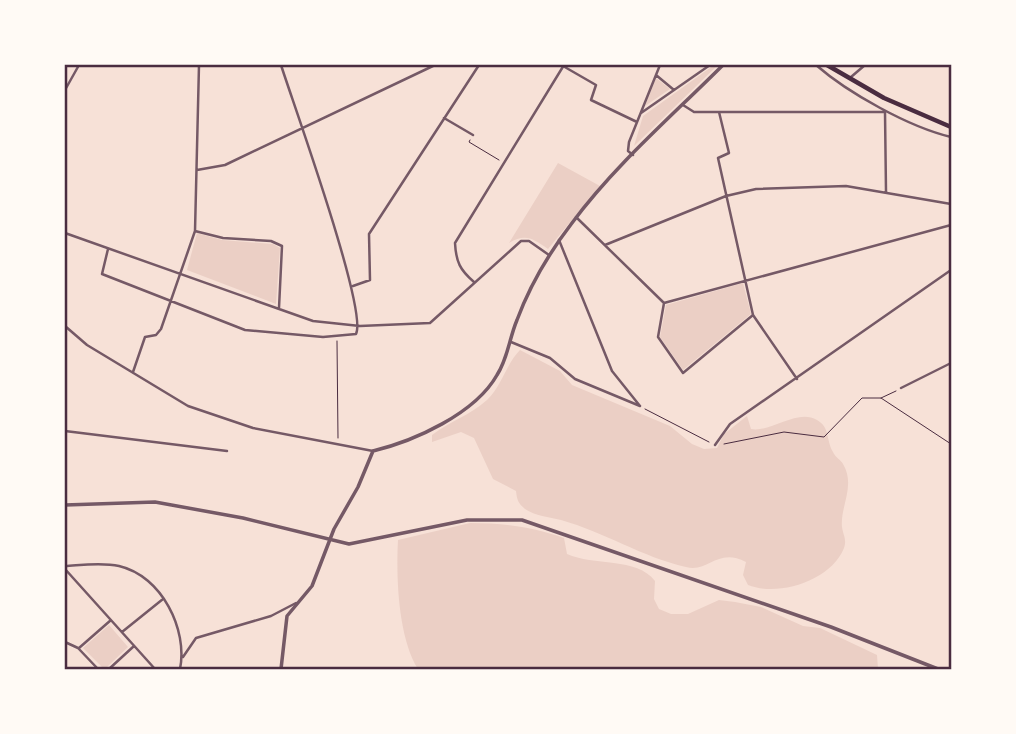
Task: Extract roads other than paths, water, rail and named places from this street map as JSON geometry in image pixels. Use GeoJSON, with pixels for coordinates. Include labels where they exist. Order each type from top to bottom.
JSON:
{"type":"FeatureCollection","features":[{"type":"Feature","properties":{"kind":"main road"},"geometry":{"type":"LineString","coordinates":[[827,65],[848,79],[951,127]]}},
{"type":"Feature","properties":{"kind":"street"},"geometry":{"type":"LineString","coordinates":[[65,90],[79,65]]}},
{"type":"Feature","properties":{"kind":"street"},"geometry":{"type":"LineString","coordinates":[[133,372],[144,339],[159,332],[182,275],[195,231],[199,65]]}},
{"type":"Feature","properties":{"kind":"street"},"geometry":{"type":"LineString","coordinates":[[108,249],[102,274],[245,330],[323,337],[356,334],[360,326],[352,286],[281,65]]}},
{"type":"Feature","properties":{"kind":"street"},"geometry":{"type":"LineString","coordinates":[[197,170],[225,165],[435,65]]}},
{"type":"Feature","properties":{"kind":"street"},"geometry":{"type":"LineString","coordinates":[[352,286],[370,280],[369,234],[479,65]]}},
{"type":"Feature","properties":{"kind":"street"},"geometry":{"type":"LineString","coordinates":[[633,155],[628,151],[660,65]]}},
{"type":"Feature","properties":{"kind":"street"},"geometry":{"type":"LineString","coordinates":[[641,113],[710,65]]}},
{"type":"Feature","properties":{"kind":"street"},"geometry":{"type":"LineString","coordinates":[[65,326],[83,342],[183,403],[253,428],[338,447],[373,451],[410,441],[478,398],[497,376],[517,320],[559,240],[576,217],[633,155],[723,65]]}},
{"type":"Feature","properties":{"kind":"street"},"geometry":{"type":"LineString","coordinates":[[816,65],[841,85],[885,110],[951,137]]}},
{"type":"Feature","properties":{"kind":"street"},"geometry":{"type":"LineString","coordinates":[[848,79],[865,65]]}},
{"type":"Feature","properties":{"kind":"street"},"geometry":{"type":"LineString","coordinates":[[474,282],[461,270],[455,243],[564,66],[596,85],[591,100],[637,122]]}},
{"type":"Feature","properties":{"kind":"street"},"geometry":{"type":"LineString","coordinates":[[656,75],[674,90]]}},
{"type":"Feature","properties":{"kind":"street"},"geometry":{"type":"LineString","coordinates":[[683,105],[694,112],[885,110]]}},
{"type":"Feature","properties":{"kind":"street"},"geometry":{"type":"LineString","coordinates":[[885,110],[886,192]]}},
{"type":"Feature","properties":{"kind":"street"},"geometry":{"type":"LineString","coordinates":[[719,112],[729,153],[718,158],[753,316],[797,379]]}},
{"type":"Feature","properties":{"kind":"street"},"geometry":{"type":"LineString","coordinates":[[444,118],[473,135]]}},
{"type":"Feature","properties":{"kind":"street"},"geometry":{"type":"LineString","coordinates":[[605,244],[726,196],[756,188],[846,186],[951,204]]}},
{"type":"Feature","properties":{"kind":"street"},"geometry":{"type":"LineString","coordinates":[[576,217],[664,303]]}},
{"type":"Feature","properties":{"kind":"street"},"geometry":{"type":"LineString","coordinates":[[664,303],[951,225]]}},
{"type":"Feature","properties":{"kind":"street"},"geometry":{"type":"LineString","coordinates":[[195,231],[223,238],[271,241],[282,246],[279,308]]}},
{"type":"Feature","properties":{"kind":"street"},"geometry":{"type":"LineString","coordinates":[[65,233],[313,321],[360,326],[430,323],[444,314],[474,282],[526,240],[549,255]]}},
{"type":"Feature","properties":{"kind":"street"},"geometry":{"type":"LineString","coordinates":[[511,342],[550,358],[575,380],[640,406],[612,371],[559,240]]}},
{"type":"Feature","properties":{"kind":"street"},"geometry":{"type":"LineString","coordinates":[[715,445],[727,426],[951,270]]}},
{"type":"Feature","properties":{"kind":"street"},"geometry":{"type":"LineString","coordinates":[[664,303],[658,337],[683,373],[753,316]]}},
{"type":"Feature","properties":{"kind":"street"},"geometry":{"type":"LineString","coordinates":[[901,388],[951,363]]}},
{"type":"Feature","properties":{"kind":"street"},"geometry":{"type":"LineString","coordinates":[[65,431],[107,439],[227,451]]}},
{"type":"Feature","properties":{"kind":"street"},"geometry":{"type":"LineString","coordinates":[[281,669],[287,617],[312,586],[330,541],[373,451]]}},
{"type":"Feature","properties":{"kind":"street"},"geometry":{"type":"LineString","coordinates":[[65,505],[155,502],[243,518],[330,541],[363,543],[476,519],[522,520],[831,627],[939,669]]}},
{"type":"Feature","properties":{"kind":"street"},"geometry":{"type":"LineString","coordinates":[[65,567],[120,566],[148,582],[163,599],[178,626],[183,643],[180,669]]}},
{"type":"Feature","properties":{"kind":"street"},"geometry":{"type":"LineString","coordinates":[[65,567],[155,669]]}},
{"type":"Feature","properties":{"kind":"street"},"geometry":{"type":"LineString","coordinates":[[122,632],[163,599]]}},
{"type":"Feature","properties":{"kind":"street"},"geometry":{"type":"LineString","coordinates":[[182,660],[196,638],[271,616],[301,600]]}},
{"type":"Feature","properties":{"kind":"street"},"geometry":{"type":"LineString","coordinates":[[78,648],[111,620]]}},
{"type":"Feature","properties":{"kind":"street"},"geometry":{"type":"LineString","coordinates":[[65,642],[78,648],[98,669]]}},
{"type":"Feature","properties":{"kind":"street"},"geometry":{"type":"LineString","coordinates":[[110,669],[134,646]]}}]}
